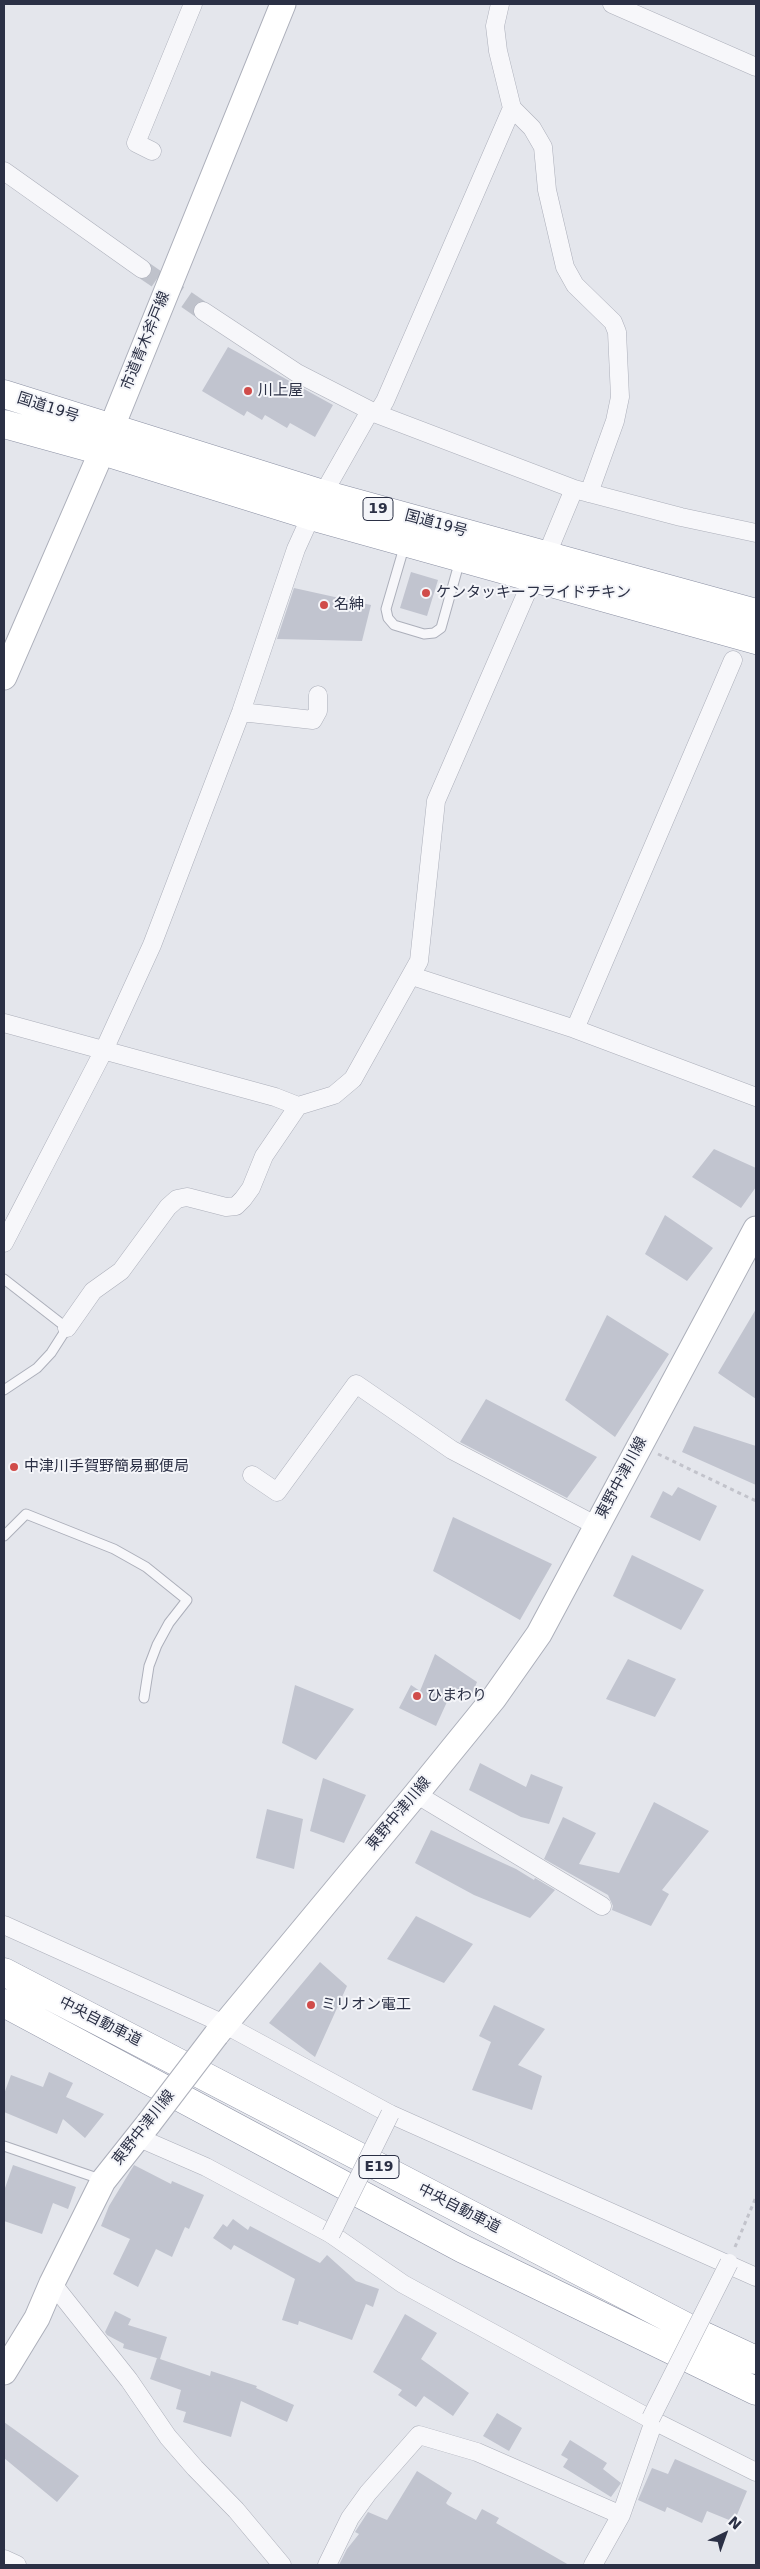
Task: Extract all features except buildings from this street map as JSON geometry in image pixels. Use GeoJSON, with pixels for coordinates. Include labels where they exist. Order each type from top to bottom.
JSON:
{"type":"FeatureCollection","features":[{"type":"Feature","properties":{"kind":"highway","name":"国道19号"},"geometry":{"type":"LineString","coordinates":[[4,394],[106,440],[317,505],[547,554],[756,613]]}},
{"type":"Feature","properties":{"kind":"highway","name":"国道19号"},"geometry":{"type":"LineString","coordinates":[[4,424],[106,440]]}},
{"type":"Feature","properties":{"kind":"highway","name":"国道19号"},"geometry":{"type":"LineString","coordinates":[[317,505],[405,542],[756,640]]}},
{"type":"Feature","properties":{"kind":"highway","name":"中央自動車道"},"geometry":{"type":"LineString","coordinates":[[4,1972],[695,2332],[756,2360]]}},
{"type":"Feature","properties":{"kind":"highway","name":"中央自動車道"},"geometry":{"type":"LineString","coordinates":[[4,2003],[463,2248],[756,2390]]}},
{"type":"Feature","properties":{"kind":"main road","name":"市道青木斧戸線"},"geometry":{"type":"LineString","coordinates":[[4,677],[106,440],[283,4]]}},
{"type":"Feature","properties":{"kind":"main road","name":"東野中津川線"},"geometry":{"type":"LineString","coordinates":[[4,2372],[37,2318],[52,2283],[103,2181],[220,2029],[494,1698],[539,1634],[640,1445],[749,1260],[756,1229]]}},
{"type":"Feature","properties":{"kind":"street"},"geometry":{"type":"LineString","coordinates":[[152,152],[136,143],[193,4]]}},
{"type":"Feature","properties":{"kind":"street"},"geometry":{"type":"LineString","coordinates":[[500,4],[495,26],[498,52],[512,108],[532,128],[543,148],[547,190],[565,267],[575,285],[613,322],[618,332],[620,397],[615,421],[581,491],[547,554]]}},
{"type":"Feature","properties":{"kind":"street"},"geometry":{"type":"LineString","coordinates":[[612,4],[649,11],[756,67]]}},
{"type":"Feature","properties":{"kind":"street"},"geometry":{"type":"LineString","coordinates":[[4,1242],[104,1050],[152,945],[241,712],[296,550],[317,505],[392,384],[512,108]]}},
{"type":"Feature","properties":{"kind":"street"},"geometry":{"type":"LineString","coordinates":[[4,171],[142,269]]}},
{"type":"Feature","properties":{"kind":"street"},"geometry":{"type":"LineString","coordinates":[[203,311],[297,373],[374,412],[581,491],[682,517],[756,533]]}},
{"type":"Feature","properties":{"kind":"street"},"geometry":{"type":"LineString","coordinates":[[4,1023],[275,1097],[298,1106],[334,1095],[353,1079],[419,962],[436,801],[533,578]]}},
{"type":"Feature","properties":{"kind":"street"},"geometry":{"type":"LineString","coordinates":[[575,1029],[733,660]]}},
{"type":"Feature","properties":{"kind":"street"},"geometry":{"type":"LineString","coordinates":[[241,712],[313,720],[318,711],[318,695]]}},
{"type":"Feature","properties":{"kind":"street"},"geometry":{"type":"LineString","coordinates":[[412,976],[575,1029],[756,1097]]}},
{"type":"Feature","properties":{"kind":"street"},"geometry":{"type":"LineString","coordinates":[[67,1328],[93,1291],[121,1271],[168,1207],[177,1199],[188,1197],[226,1207],[236,1206],[240,1203],[251,1188],[264,1156],[298,1106]]}},
{"type":"Feature","properties":{"kind":"street"},"geometry":{"type":"LineString","coordinates":[[252,1475],[277,1492],[356,1384],[452,1450],[597,1526]]}},
{"type":"Feature","properties":{"kind":"street"},"geometry":{"type":"LineString","coordinates":[[416,1794],[602,1906]]}},
{"type":"Feature","properties":{"kind":"street"},"geometry":{"type":"LineString","coordinates":[[4,1925],[220,2029],[390,2114],[756,2277]]}},
{"type":"Feature","properties":{"kind":"street"},"geometry":{"type":"LineString","coordinates":[[330,2234],[390,2114]]}},
{"type":"Feature","properties":{"kind":"street"},"geometry":{"type":"LineString","coordinates":[[143,2130],[206,2167],[330,2234],[403,2284],[653,2419],[756,2472]]}},
{"type":"Feature","properties":{"kind":"street"},"geometry":{"type":"LineString","coordinates":[[593,2565],[621,2515],[653,2419],[728,2263]]}},
{"type":"Feature","properties":{"kind":"street"},"geometry":{"type":"LineString","coordinates":[[52,2283],[129,2380],[168,2436],[194,2468],[236,2510],[282,2565]]}},
{"type":"Feature","properties":{"kind":"street"},"geometry":{"type":"LineString","coordinates":[[327,2565],[350,2518],[418,2435],[477,2452],[621,2515]]}},
{"type":"Feature","properties":{"kind":"street"},"geometry":{"type":"LineString","coordinates":[[4,2559],[17,2565]]}},
{"type":"Feature","properties":{"kind":"lane"},"geometry":{"type":"LineString","coordinates":[[405,542],[386,609],[388,618],[394,625],[424,634],[434,633],[440,628],[461,557]]}},
{"type":"Feature","properties":{"kind":"lane"},"geometry":{"type":"LineString","coordinates":[[4,1278],[67,1328],[51,1353],[37,1368],[4,1390]]}},
{"type":"Feature","properties":{"kind":"lane"},"geometry":{"type":"LineString","coordinates":[[4,1536],[26,1514],[114,1549],[146,1567],[187,1600],[169,1623],[157,1645],[150,1666],[144,1698]]}},
{"type":"Feature","properties":{"kind":"lane"},"geometry":{"type":"LineString","coordinates":[[4,2146],[103,2181]]}},
{"type":"Feature","properties":{"kind":"path"},"geometry":{"type":"LineString","coordinates":[[640,1445],[756,1501]]}},
{"type":"Feature","properties":{"kind":"path"},"geometry":{"type":"LineString","coordinates":[[728,2263],[756,2197]]}},
{"type":"Feature","properties":{"kind":"tunnel"},"geometry":{"type":"LineString","coordinates":[[142,269],[203,311]]}},
{"type":"Feature","properties":{"kind":"place","name":"川上屋"},"geometry":{"type":"Point","coordinates":[248,391]}},
{"type":"Feature","properties":{"kind":"place","name":"ケンタッキーフライドチキン"},"geometry":{"type":"Point","coordinates":[426,593]}},
{"type":"Feature","properties":{"kind":"place","name":"名紳"},"geometry":{"type":"Point","coordinates":[324,605]}},
{"type":"Feature","properties":{"kind":"place","name":"中津川手賀野簡易郵便局"},"geometry":{"type":"Point","coordinates":[14,1467]}},
{"type":"Feature","properties":{"kind":"place","name":"ひまわり"},"geometry":{"type":"Point","coordinates":[417,1696]}},
{"type":"Feature","properties":{"kind":"place","name":"ミリオン電工"},"geometry":{"type":"Point","coordinates":[311,2005]}}]}
